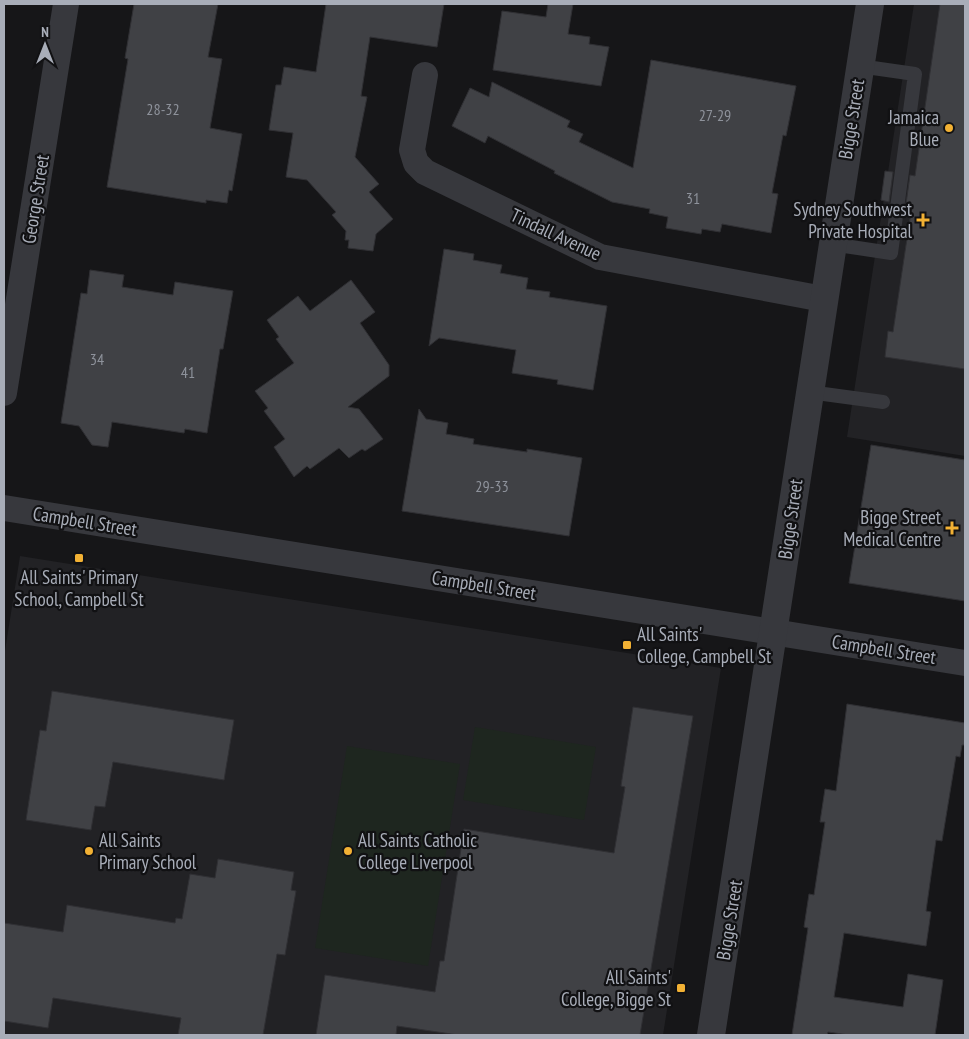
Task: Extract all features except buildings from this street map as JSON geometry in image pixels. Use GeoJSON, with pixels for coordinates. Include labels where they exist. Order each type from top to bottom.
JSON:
{"type":"FeatureCollection","features":[{"type":"Feature","properties":{"kind":"street","name":"George Street"},"geometry":{"type":"LineString","coordinates":[[4,394],[66,4]]}},
{"type":"Feature","properties":{"kind":"street","name":"Bigge Street"},"geometry":{"type":"LineString","coordinates":[[711,1035],[870,4]]}},
{"type":"Feature","properties":{"kind":"street","name":"Tindall Avenue"},"geometry":{"type":"LineString","coordinates":[[425,75],[412,150],[416,163],[425,172],[600,256],[823,299]]}},
{"type":"Feature","properties":{"kind":"street","name":"Campbell Street"},"geometry":{"type":"LineString","coordinates":[[4,508],[965,663]]}},
{"type":"Feature","properties":{"kind":"lane"},"geometry":{"type":"LineString","coordinates":[[832,244],[890,253],[915,74],[859,66]]}},
{"type":"Feature","properties":{"kind":"lane"},"geometry":{"type":"LineString","coordinates":[[809,392],[883,402]]}},
{"type":"Feature","properties":{"kind":"shaded area","name":"Sydney Southwest Private Hospital"},"geometry":{"type":"Polygon","coordinates":[[[914,4],[965,4],[965,456],[847,437],[914,4]]]}},
{"type":"Feature","properties":{"kind":"shaded area","name":"All Saints Catholic College Liverpool"},"geometry":{"type":"Polygon","coordinates":[[[20,556],[721,668],[663,1035],[4,1035],[4,657],[20,556]]]}},
{"type":"Feature","properties":{"kind":"shaded area"},"geometry":{"type":"Polygon","coordinates":[[[475,727],[596,747],[584,820],[463,800],[475,727]]]}},
{"type":"Feature","properties":{"kind":"shaded area"},"geometry":{"type":"Polygon","coordinates":[[[347,746],[460,764],[428,966],[315,948],[347,746]]]}},
{"type":"Feature","properties":{"kind":"place","name":"Jamaica Blue"},"geometry":{"type":"Point","coordinates":[949,128]}},
{"type":"Feature","properties":{"kind":"place","name":"Sydney Southwest Private Hospital"},"geometry":{"type":"Point","coordinates":[923,220]}},
{"type":"Feature","properties":{"kind":"place","name":"Bigge Street Medical Centre"},"geometry":{"type":"Point","coordinates":[952,528]}},
{"type":"Feature","properties":{"kind":"place","name":"All Saints' Primary School, Campbell St"},"geometry":{"type":"Point","coordinates":[79,558]}},
{"type":"Feature","properties":{"kind":"place","name":"All Saints' College, Campbell St"},"geometry":{"type":"Point","coordinates":[627,645]}},
{"type":"Feature","properties":{"kind":"place","name":"All Saints Primary School"},"geometry":{"type":"Point","coordinates":[89,851]}},
{"type":"Feature","properties":{"kind":"place","name":"All Saints Catholic College Liverpool"},"geometry":{"type":"Point","coordinates":[348,851]}},
{"type":"Feature","properties":{"kind":"place","name":"All Saints' College, Bigge St"},"geometry":{"type":"Point","coordinates":[681,988]}}]}
